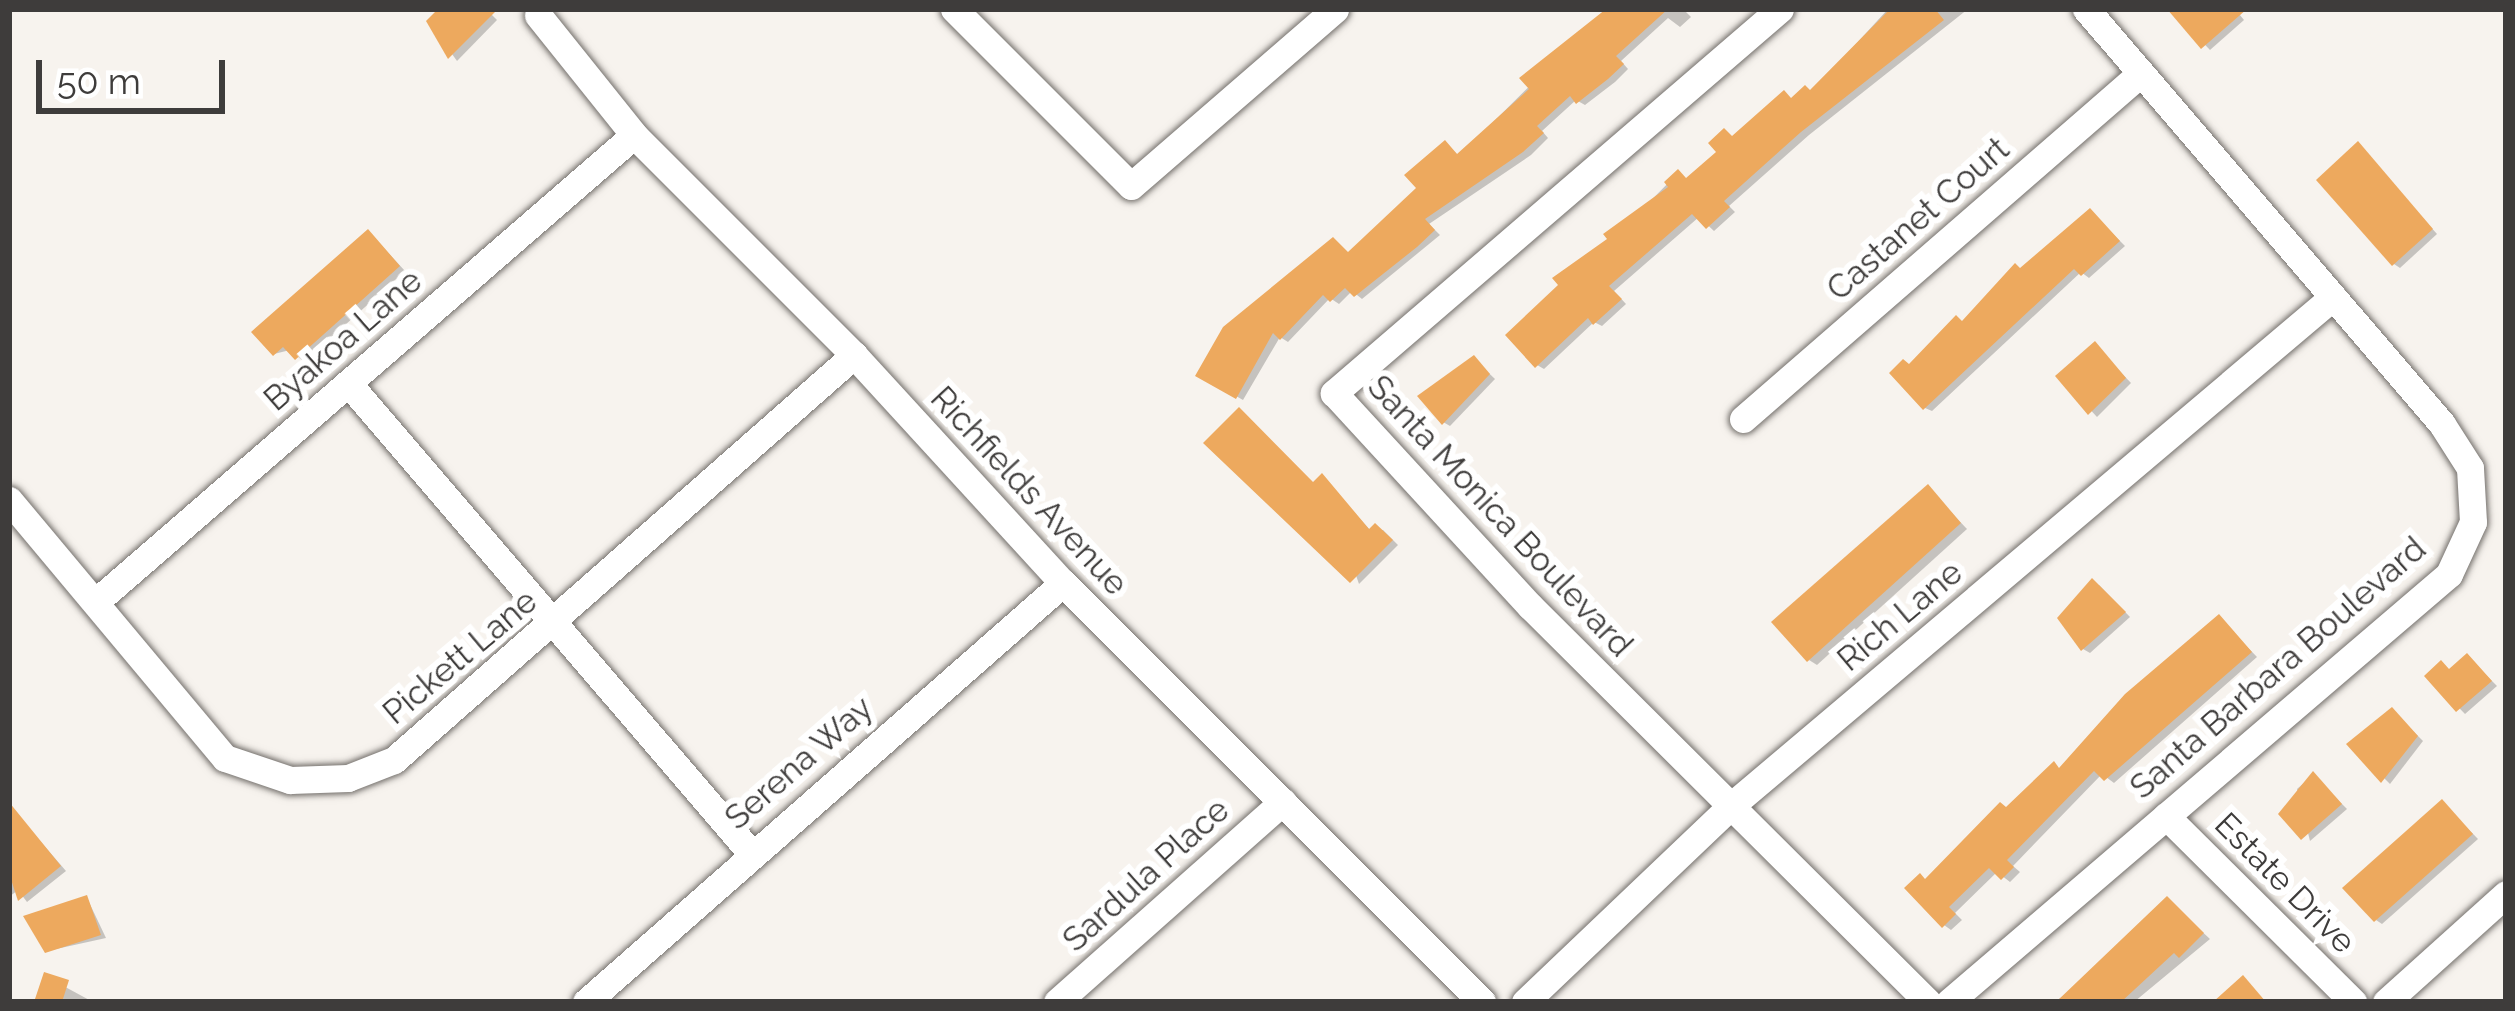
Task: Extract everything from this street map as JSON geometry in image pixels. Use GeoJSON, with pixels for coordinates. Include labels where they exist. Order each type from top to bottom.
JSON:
{"type":"FeatureCollection","features":[{"type":"Feature","properties":{"kind":"street"},"geometry":{"type":"LineString","coordinates":[[954,9],[1131,186],[1335,9]]}},
{"type":"Feature","properties":{"kind":"street","name":"Santa Monica Boulevard"},"geometry":{"type":"LineString","coordinates":[[1780,9],[1334,393],[1530,606],[1928,1002]]}},
{"type":"Feature","properties":{"kind":"street","name":"Santa Barbara Boulevard"},"geometry":{"type":"LineString","coordinates":[[1949,1002],[2449,574],[2473,522],[2470,468],[2333,297],[2086,9]]}},
{"type":"Feature","properties":{"kind":"street","name":"Richfields Avenue"},"geometry":{"type":"LineString","coordinates":[[538,15],[634,135],[854,355],[1063,583],[1482,1002]]}},
{"type":"Feature","properties":{"kind":"street","name":"Castanet Court"},"geometry":{"type":"LineString","coordinates":[[1743,419],[2141,74]]}},
{"type":"Feature","properties":{"kind":"street","name":"Byakoa Lane"},"geometry":{"type":"LineString","coordinates":[[99,599],[634,135]]}},
{"type":"Feature","properties":{"kind":"street","name":"Rich Lane"},"geometry":{"type":"LineString","coordinates":[[1525,1002],[1732,805],[2333,297]]}},
{"type":"Feature","properties":{"kind":"street","name":"Pickett Lane"},"geometry":{"type":"LineString","coordinates":[[9,500],[99,599],[225,758],[290,780],[348,778],[394,760],[555,625],[854,355]]}},
{"type":"Feature","properties":{"kind":"street"},"geometry":{"type":"LineString","coordinates":[[348,383],[751,853]]}},
{"type":"Feature","properties":{"kind":"street","name":"Serena Way"},"geometry":{"type":"LineString","coordinates":[[586,1002],[1063,583]]}},
{"type":"Feature","properties":{"kind":"street","name":"Sardula Place"},"geometry":{"type":"LineString","coordinates":[[1057,1002],[1283,801]]}},
{"type":"Feature","properties":{"kind":"street","name":"Estate Drive"},"geometry":{"type":"LineString","coordinates":[[2166,816],[2353,1002]]}},
{"type":"Feature","properties":{"kind":"street"},"geometry":{"type":"LineString","coordinates":[[2386,1002],[2506,894]]}},
{"type":"Feature","properties":{"kind":"building"},"geometry":{"type":"Polygon","coordinates":[[[438,9],[498,9],[448,59],[426,21],[438,9]]]}},
{"type":"Feature","properties":{"kind":"building"},"geometry":{"type":"Polygon","coordinates":[[[1606,9],[1668,9],[1616,56],[1624,64],[1608,79],[1576,104],[1570,96],[1537,126],[1544,133],[1523,152],[1425,219],[1435,230],[1417,247],[1354,297],[1345,288],[1330,302],[1323,295],[1280,340],[1273,333],[1236,399],[1195,376],[1223,327],[1333,237],[1348,252],[1416,188],[1404,175],[1445,140],[1457,154],[1529,89],[1519,78],[1606,9]]]}},
{"type":"Feature","properties":{"kind":"building"},"geometry":{"type":"Polygon","coordinates":[[[1890,9],[1935,9],[1944,20],[1801,132],[1724,201],[1730,207],[1706,229],[1692,214],[1609,286],[1622,299],[1593,325],[1588,318],[1535,368],[1505,335],[1558,285],[1552,278],[1668,187],[1664,182],[1678,169],[1686,178],[1716,152],[1708,143],[1724,128],[1732,136],[1784,90],[1791,98],[1805,85],[1810,90],[1890,9]]]}},
{"type":"Feature","properties":{"kind":"building"},"geometry":{"type":"Polygon","coordinates":[[[2167,9],[2247,9],[2201,49],[2167,9]]]}},
{"type":"Feature","properties":{"kind":"building"},"geometry":{"type":"Polygon","coordinates":[[[2358,141],[2433,229],[2392,266],[2316,180],[2358,141]]]}},
{"type":"Feature","properties":{"kind":"building"},"geometry":{"type":"Polygon","coordinates":[[[2090,208],[2120,241],[2081,276],[2074,269],[1923,410],[1889,373],[1903,359],[1909,364],[1956,315],[1962,321],[2015,263],[2020,268],[2090,208]]]}},
{"type":"Feature","properties":{"kind":"building"},"geometry":{"type":"Polygon","coordinates":[[[368,229],[400,266],[295,360],[283,347],[273,356],[251,332],[368,229]]]}},
{"type":"Feature","properties":{"kind":"building"},"geometry":{"type":"Polygon","coordinates":[[[2095,341],[2126,378],[2088,415],[2055,376],[2095,341]]]}},
{"type":"Feature","properties":{"kind":"building"},"geometry":{"type":"Polygon","coordinates":[[[1474,355],[1490,374],[1442,425],[1417,396],[1474,355]]]}},
{"type":"Feature","properties":{"kind":"building"},"geometry":{"type":"Polygon","coordinates":[[[1239,407],[1313,482],[1322,473],[1369,529],[1375,523],[1393,540],[1350,583],[1203,443],[1239,407]]]}},
{"type":"Feature","properties":{"kind":"building"},"geometry":{"type":"Polygon","coordinates":[[[1928,484],[1961,523],[1807,662],[1771,622],[1928,484]]]}},
{"type":"Feature","properties":{"kind":"building"},"geometry":{"type":"Polygon","coordinates":[[[2092,578],[2126,612],[2081,651],[2057,618],[2092,578]]]}},
{"type":"Feature","properties":{"kind":"building"},"geometry":{"type":"Polygon","coordinates":[[[2219,614],[2252,652],[2104,781],[2094,771],[2007,860],[2014,867],[2001,880],[1989,868],[1949,907],[1956,914],[1942,928],[1904,888],[1920,873],[1925,879],[2000,802],[2006,807],[2054,761],[2059,768],[2125,694],[2219,614]]]}},
{"type":"Feature","properties":{"kind":"building"},"geometry":{"type":"Polygon","coordinates":[[[2467,653],[2492,681],[2456,712],[2424,676],[2441,660],[2449,669],[2467,653]]]}},
{"type":"Feature","properties":{"kind":"building"},"geometry":{"type":"Polygon","coordinates":[[[2392,707],[2418,736],[2381,783],[2346,744],[2392,707]]]}},
{"type":"Feature","properties":{"kind":"building"},"geometry":{"type":"Polygon","coordinates":[[[2313,771],[2342,804],[2301,840],[2278,814],[2313,771]]]}},
{"type":"Feature","properties":{"kind":"building"},"geometry":{"type":"Polygon","coordinates":[[[2442,799],[2473,834],[2374,922],[2342,888],[2442,799]]]}},
{"type":"Feature","properties":{"kind":"building"},"geometry":{"type":"Polygon","coordinates":[[[9,802],[61,866],[18,901],[9,873],[9,802]]]}},
{"type":"Feature","properties":{"kind":"building"},"geometry":{"type":"Polygon","coordinates":[[[87,895],[101,935],[45,953],[23,916],[87,895]]]}},
{"type":"Feature","properties":{"kind":"building"},"geometry":{"type":"Polygon","coordinates":[[[2167,896],[2204,933],[2179,958],[2174,953],[2121,1002],[2056,1002],[2167,896]]]}},
{"type":"Feature","properties":{"kind":"building"},"geometry":{"type":"Polygon","coordinates":[[[44,972],[69,980],[62,1002],[34,1002],[44,972]]]}},
{"type":"Feature","properties":{"kind":"building"},"geometry":{"type":"Polygon","coordinates":[[[2243,975],[2266,1002],[2213,1002],[2243,975]]]}}]}
